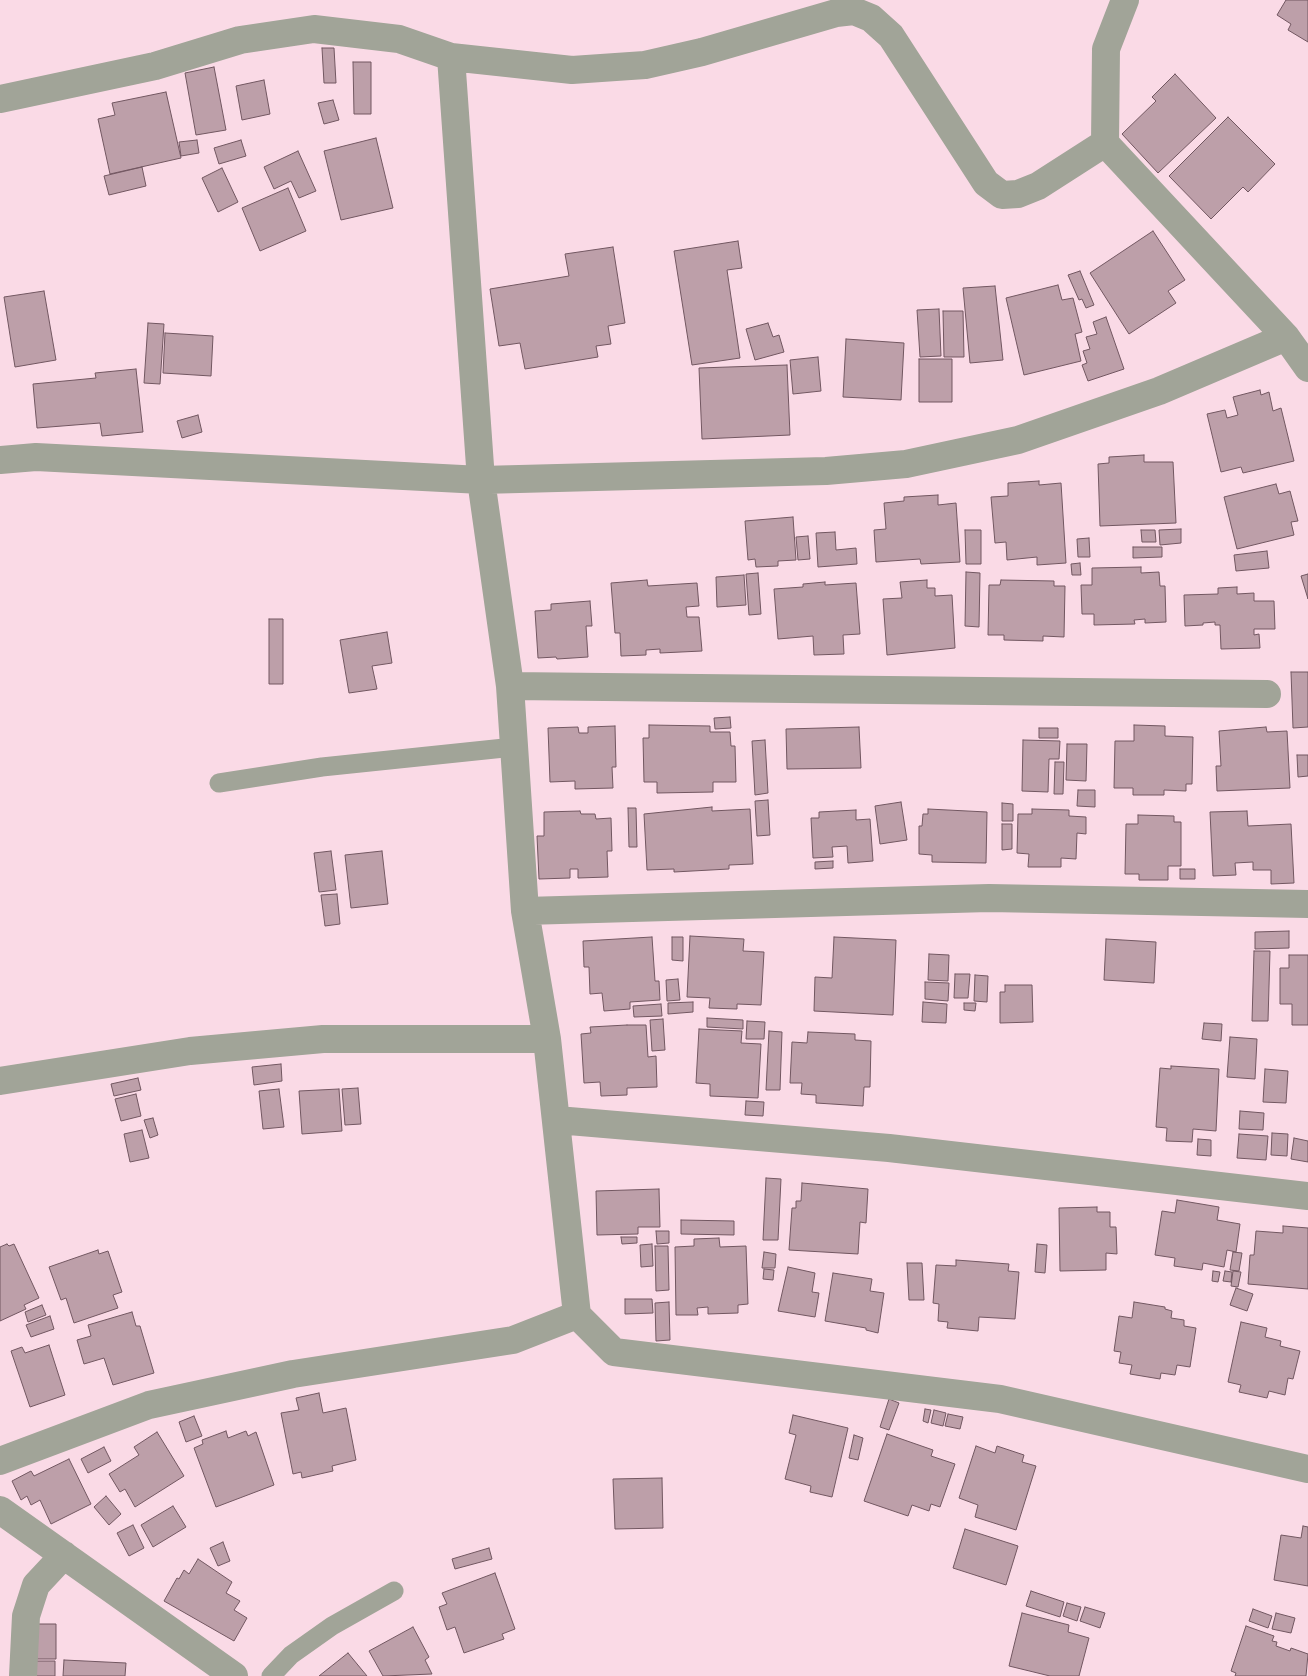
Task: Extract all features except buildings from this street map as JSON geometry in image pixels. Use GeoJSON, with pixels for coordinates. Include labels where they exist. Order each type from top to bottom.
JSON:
{"type":"FeatureCollection","features":[{"type":"Feature","properties":{"kind":"street"},"geometry":{"type":"LineString","coordinates":[[1125,0],[1106,49],[1104,144],[1286,336],[1308,368]]}},
{"type":"Feature","properties":{"kind":"street"},"geometry":{"type":"LineString","coordinates":[[0,99],[155,66],[240,40],[314,29],[399,39],[451,57],[572,70],[645,65],[702,52],[836,13],[854,11],[871,18],[891,36],[986,183],[1002,195],[1018,194],[1038,186],[1104,144]]}},
{"type":"Feature","properties":{"kind":"street"},"geometry":{"type":"LineString","coordinates":[[451,57],[481,480],[510,686],[525,911],[547,1039],[576,1315],[614,1352],[1000,1399],[1308,1469]]}},
{"type":"Feature","properties":{"kind":"street"},"geometry":{"type":"LineString","coordinates":[[0,460],[36,457],[481,480],[826,471],[906,464],[1018,440],[1159,391],[1286,336]]}},
{"type":"Feature","properties":{"kind":"street"},"geometry":{"type":"LineString","coordinates":[[510,686],[1267,694]]}},
{"type":"Feature","properties":{"kind":"street"},"geometry":{"type":"LineString","coordinates":[[525,911],[989,898],[1308,904]]}},
{"type":"Feature","properties":{"kind":"street"},"geometry":{"type":"LineString","coordinates":[[0,1081],[190,1051],[323,1039],[547,1039]]}},
{"type":"Feature","properties":{"kind":"street"},"geometry":{"type":"LineString","coordinates":[[557,1120],[889,1148],[1308,1196]]}},
{"type":"Feature","properties":{"kind":"street"},"geometry":{"type":"LineString","coordinates":[[0,1461],[149,1405],[293,1374],[512,1340],[576,1315]]}},
{"type":"Feature","properties":{"kind":"street"},"geometry":{"type":"LineString","coordinates":[[0,1510],[234,1676]]}},
{"type":"Feature","properties":{"kind":"street"},"geometry":{"type":"LineString","coordinates":[[23,1676],[26,1616],[36,1585],[64,1555]]}},
{"type":"Feature","properties":{"kind":"lane"},"geometry":{"type":"LineString","coordinates":[[219,783],[322,767],[514,746]]}},
{"type":"Feature","properties":{"kind":"lane"},"geometry":{"type":"LineString","coordinates":[[271,1676],[291,1655],[332,1626],[394,1591]]}}]}
